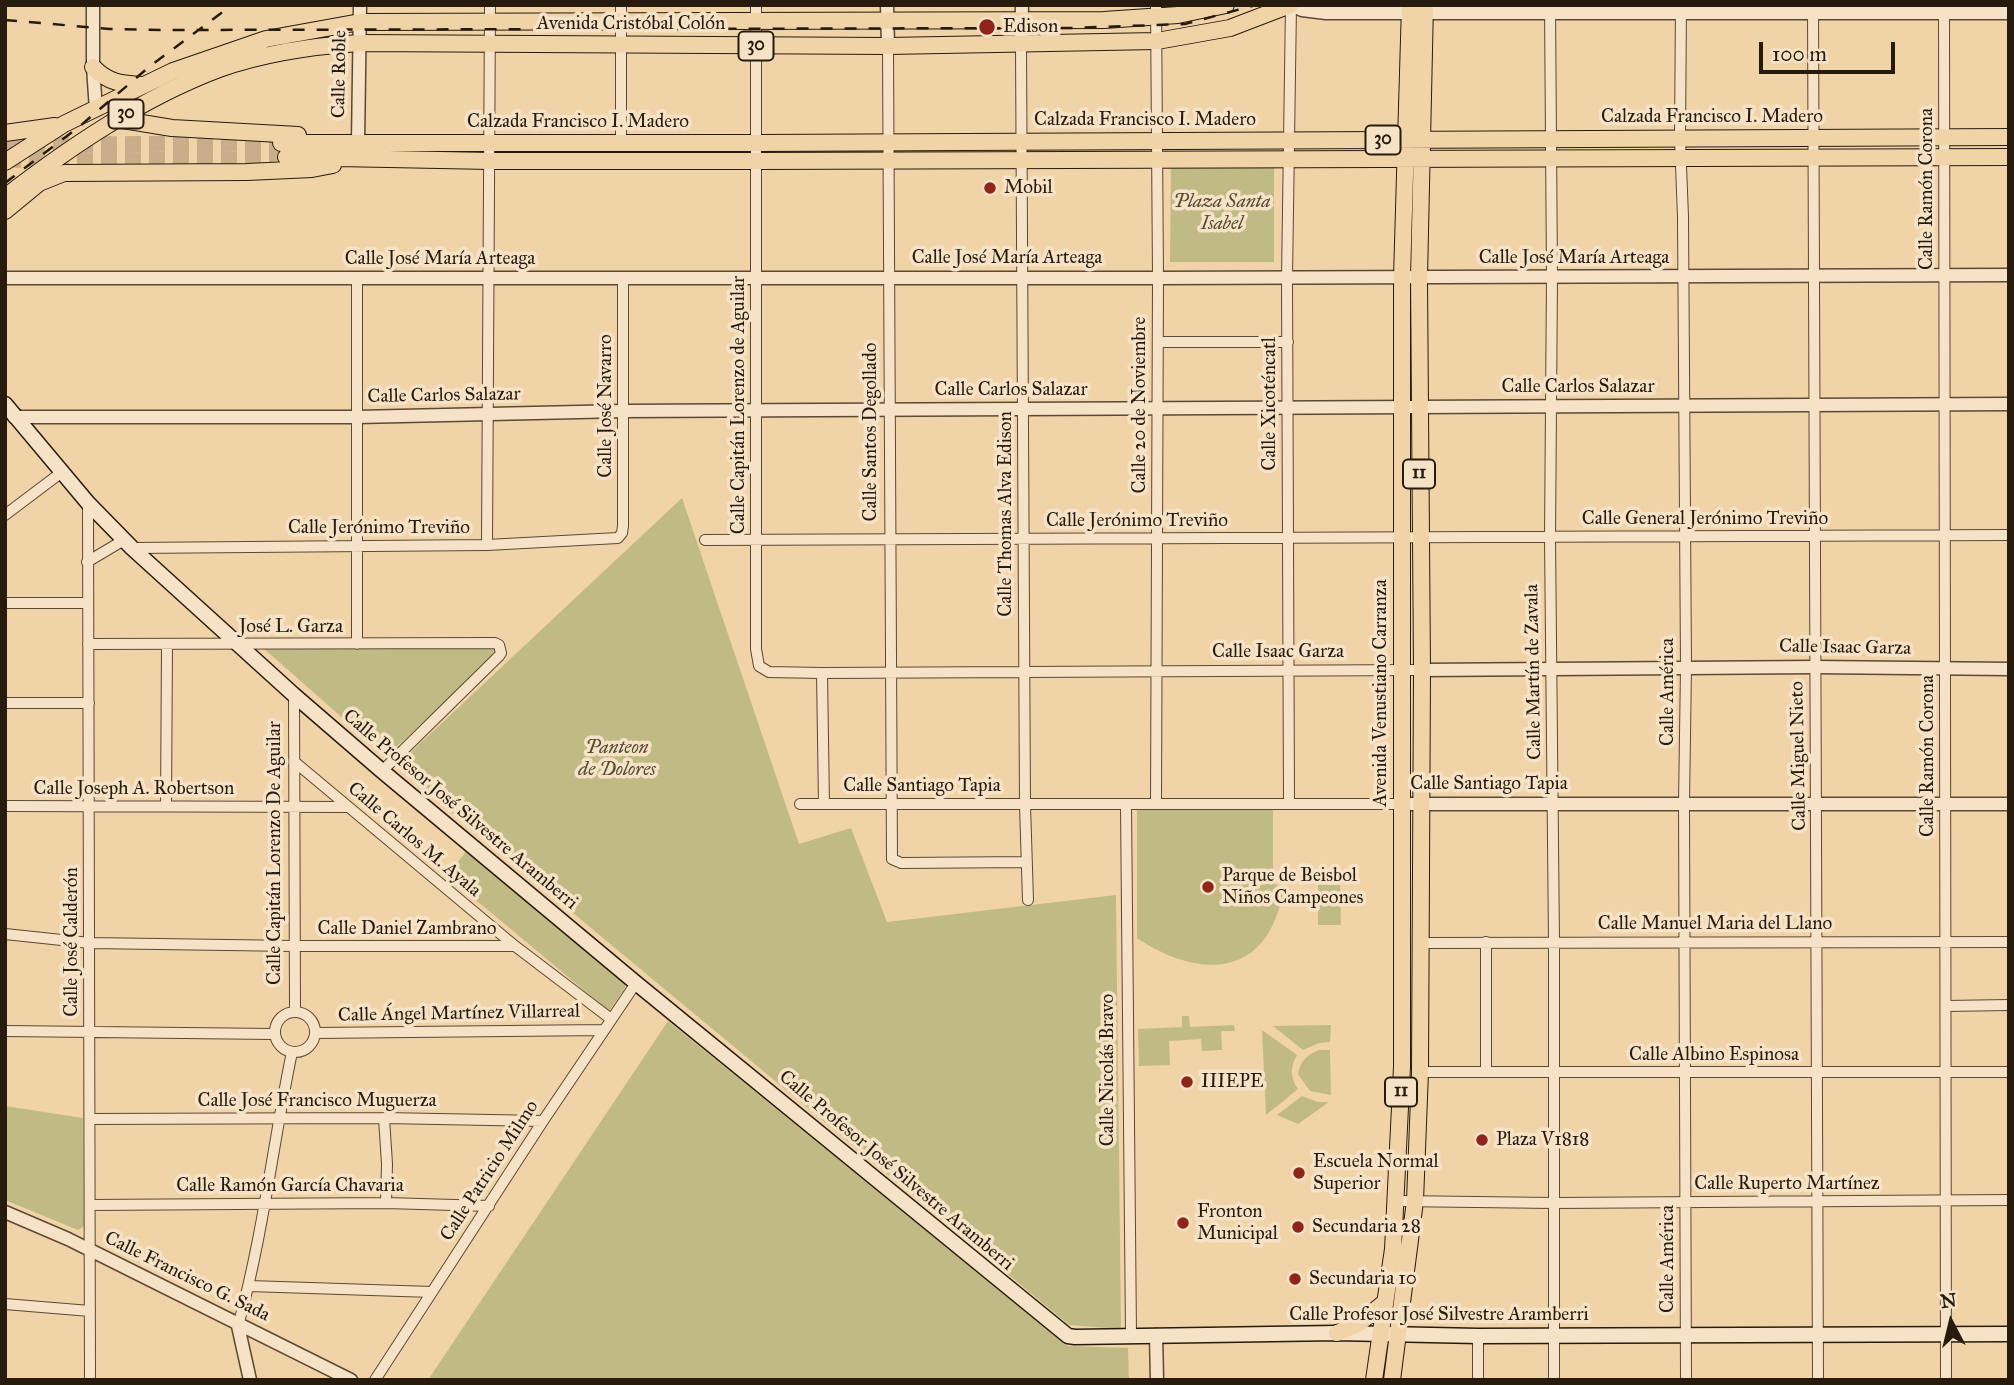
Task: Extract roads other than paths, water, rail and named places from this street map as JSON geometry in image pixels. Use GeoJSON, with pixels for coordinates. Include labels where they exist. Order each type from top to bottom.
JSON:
{"type":"FeatureCollection","features":[{"type":"Feature","properties":{"kind":"main road","name":"Avenida Cristóbal Colón"},"geometry":{"type":"LineString","coordinates":[[5,197],[38,171],[117,119],[218,62],[265,40],[360,23],[490,13],[621,13],[756,22],[887,13],[1200,12],[1226,5]]}},
{"type":"Feature","properties":{"kind":"main road","name":"Avenida Cristóbal Colón"},"geometry":{"type":"LineString","coordinates":[[5,162],[64,124],[142,85],[218,62],[308,48],[360,43],[888,46],[1157,41],[1230,28],[1291,5]]}},
{"type":"Feature","properties":{"kind":"main road","name":"Avenida Venustiano Carranza"},"geometry":{"type":"LineString","coordinates":[[1374,1380],[1393,1250],[1397,1201],[1403,997],[1401,537],[1410,407],[1410,277],[1405,159],[1418,9]]}},
{"type":"Feature","properties":{"kind":"main road","name":"Avenida Venustiano Carranza"},"geometry":{"type":"LineString","coordinates":[[1410,277],[1423,140],[1418,9]]}},
{"type":"Feature","properties":{"kind":"main road"},"geometry":{"type":"LineString","coordinates":[[93,67],[108,80],[120,84],[142,85]]}},
{"type":"Feature","properties":{"kind":"main road"},"geometry":{"type":"LineString","coordinates":[[117,119],[172,128],[291,134],[316,143]]}},
{"type":"Feature","properties":{"kind":"main road"},"geometry":{"type":"LineString","coordinates":[[5,133],[64,124]]}},
{"type":"Feature","properties":{"kind":"main road","name":"Calzada Francisco I. Madero"},"geometry":{"type":"LineString","coordinates":[[2009,137],[316,143],[283,150],[346,158],[491,161],[2009,156]]}},
{"type":"Feature","properties":{"kind":"main road"},"geometry":{"type":"LineString","coordinates":[[5,211],[39,183],[64,173],[289,170],[333,165],[346,158]]}},
{"type":"Feature","properties":{"kind":"main road","name":"Calle Profesor José Silvestre Aramberri"},"geometry":{"type":"LineString","coordinates":[[5,404],[88,503],[128,544],[294,695],[636,983],[1060,1331],[1075,1337],[1337,1333],[1478,1336],[2009,1334]]}},
{"type":"Feature","properties":{"kind":"main road","name":"Avenida Venustiano Carranza"},"geometry":{"type":"LineString","coordinates":[[1392,1380],[1415,1201],[1420,1072],[1420,537],[1410,407]]}},
{"type":"Feature","properties":{"kind":"main road"},"geometry":{"type":"LineString","coordinates":[[1337,1333],[1358,1324],[1384,1303]]}},
{"type":"Feature","properties":{"kind":"street"},"geometry":{"type":"LineString","coordinates":[[93,5],[96,110]]}},
{"type":"Feature","properties":{"kind":"street","name":"Calle Roble"},"geometry":{"type":"LineString","coordinates":[[358,143],[360,5]]}},
{"type":"Feature","properties":{"kind":"street"},"geometry":{"type":"LineString","coordinates":[[756,5],[757,143]]}},
{"type":"Feature","properties":{"kind":"street"},"geometry":{"type":"LineString","coordinates":[[1291,5],[1302,10],[1326,13],[1418,9],[1944,9],[2009,13]]}},
{"type":"Feature","properties":{"kind":"street","name":"Calle Xicoténcatl"},"geometry":{"type":"LineString","coordinates":[[1289,803],[1287,278],[1291,5]]}},
{"type":"Feature","properties":{"kind":"street","name":"Calle Martín de Zavala"},"geometry":{"type":"LineString","coordinates":[[1550,9],[1554,1380]]}},
{"type":"Feature","properties":{"kind":"street","name":"Calle América"},"geometry":{"type":"LineString","coordinates":[[1681,9],[1680,158],[1686,667],[1686,1380]]}},
{"type":"Feature","properties":{"kind":"street","name":"Calle Miguel Nieto"},"geometry":{"type":"LineString","coordinates":[[1813,9],[1818,1380]]}},
{"type":"Feature","properties":{"kind":"street","name":"Calle Ramón Corona"},"geometry":{"type":"LineString","coordinates":[[1944,9],[1947,1380]]}},
{"type":"Feature","properties":{"kind":"street","name":"Calle 20 de Noviembre"},"geometry":{"type":"LineString","coordinates":[[1156,11],[1156,804]]}},
{"type":"Feature","properties":{"kind":"street"},"geometry":{"type":"LineString","coordinates":[[487,545],[490,13]]}},
{"type":"Feature","properties":{"kind":"street"},"geometry":{"type":"LineString","coordinates":[[621,13],[621,160]]}},
{"type":"Feature","properties":{"kind":"street","name":"Calle Santos Degollado"},"geometry":{"type":"LineString","coordinates":[[887,13],[892,859],[901,863],[1026,862]]}},
{"type":"Feature","properties":{"kind":"street"},"geometry":{"type":"LineString","coordinates":[[1021,45],[1022,13]]}},
{"type":"Feature","properties":{"kind":"street","name":"Calle Thomas Alva Edison"},"geometry":{"type":"LineString","coordinates":[[1021,45],[1025,805],[1028,900]]}},
{"type":"Feature","properties":{"kind":"street","name":"Calle Capitán Lorenzo de Aguilar"},"geometry":{"type":"LineString","coordinates":[[757,143],[756,649],[759,666]]}},
{"type":"Feature","properties":{"kind":"street","name":"Calle José María Arteaga"},"geometry":{"type":"LineString","coordinates":[[5,278],[2009,275]]}},
{"type":"Feature","properties":{"kind":"street","name":"Calle José Navarro"},"geometry":{"type":"LineString","coordinates":[[622,533],[623,278]]}},
{"type":"Feature","properties":{"kind":"street"},"geometry":{"type":"LineString","coordinates":[[357,279],[357,644]]}},
{"type":"Feature","properties":{"kind":"street"},"geometry":{"type":"LineString","coordinates":[[1158,342],[1288,342]]}},
{"type":"Feature","properties":{"kind":"street","name":"Calle Carlos Salazar"},"geometry":{"type":"LineString","coordinates":[[14,417],[357,417],[890,409],[1157,410],[2009,404]]}},
{"type":"Feature","properties":{"kind":"street"},"geometry":{"type":"LineString","coordinates":[[5,515],[62,472]]}},
{"type":"Feature","properties":{"kind":"street","name":"Calle José Calderón"},"geometry":{"type":"LineString","coordinates":[[88,503],[90,1380]]}},
{"type":"Feature","properties":{"kind":"street","name":"Calle Jerónimo Treviño"},"geometry":{"type":"LineString","coordinates":[[128,544],[487,545],[612,540],[622,533]]}},
{"type":"Feature","properties":{"kind":"street","name":"Calle General Jerónimo Treviño"},"geometry":{"type":"LineString","coordinates":[[1401,537],[2009,535]]}},
{"type":"Feature","properties":{"kind":"street","name":"Calle Jerónimo Treviño"},"geometry":{"type":"LineString","coordinates":[[705,540],[1401,537]]}},
{"type":"Feature","properties":{"kind":"street"},"geometry":{"type":"LineString","coordinates":[[87,562],[128,544]]}},
{"type":"Feature","properties":{"kind":"street"},"geometry":{"type":"LineString","coordinates":[[5,603],[87,603]]}},
{"type":"Feature","properties":{"kind":"street","name":"José L. Garza"},"geometry":{"type":"LineString","coordinates":[[88,645],[495,643],[501,649],[499,656],[382,771]]}},
{"type":"Feature","properties":{"kind":"street"},"geometry":{"type":"LineString","coordinates":[[166,806],[167,645]]}},
{"type":"Feature","properties":{"kind":"street","name":"Calle Isaac Garza"},"geometry":{"type":"LineString","coordinates":[[759,666],[769,672],[822,673],[1288,672],[1686,667],[2009,669]]}},
{"type":"Feature","properties":{"kind":"street"},"geometry":{"type":"LineString","coordinates":[[822,673],[824,804]]}},
{"type":"Feature","properties":{"kind":"street","name":"Calle Capitán Lorenzo De Aguilar"},"geometry":{"type":"LineString","coordinates":[[294,695],[295,1011]]}},
{"type":"Feature","properties":{"kind":"street"},"geometry":{"type":"LineString","coordinates":[[5,703],[89,703]]}},
{"type":"Feature","properties":{"kind":"street","name":"Calle Carlos M. Ayala"},"geometry":{"type":"LineString","coordinates":[[296,763],[515,946],[611,1019]]}},
{"type":"Feature","properties":{"kind":"street","name":"Calle Santiago Tapia"},"geometry":{"type":"LineString","coordinates":[[800,804],[2009,804]]}},
{"type":"Feature","properties":{"kind":"street","name":"Calle Nicolás Bravo"},"geometry":{"type":"LineString","coordinates":[[1126,805],[1131,1335]]}},
{"type":"Feature","properties":{"kind":"street","name":"Calle Joseph A. Robertson"},"geometry":{"type":"LineString","coordinates":[[5,806],[346,807]]}},
{"type":"Feature","properties":{"kind":"street","name":"Calle Daniel Zambrano"},"geometry":{"type":"LineString","coordinates":[[5,934],[90,943],[515,946]]}},
{"type":"Feature","properties":{"kind":"street"},"geometry":{"type":"LineString","coordinates":[[1486,942],[1486,1072]]}},
{"type":"Feature","properties":{"kind":"street","name":"Calle Manuel Maria del Llano"},"geometry":{"type":"LineString","coordinates":[[1420,943],[2009,942]]}},
{"type":"Feature","properties":{"kind":"street","name":"Calle Patricio Milmo"},"geometry":{"type":"LineString","coordinates":[[375,1380],[636,983]]}},
{"type":"Feature","properties":{"kind":"street"},"geometry":{"type":"LineString","coordinates":[[1946,1006],[2009,1005]]}},
{"type":"Feature","properties":{"kind":"street"},"geometry":{"type":"LineString","coordinates":[[295,1011],[308,1015],[315,1033],[310,1046],[302,1051],[292,1052],[283,1049],[274,1034],[279,1020],[295,1011]]}},
{"type":"Feature","properties":{"kind":"street","name":"Calle Ángel Martínez Villarreal"},"geometry":{"type":"LineString","coordinates":[[315,1033],[603,1030]]}},
{"type":"Feature","properties":{"kind":"street"},"geometry":{"type":"LineString","coordinates":[[5,1031],[274,1034]]}},
{"type":"Feature","properties":{"kind":"street"},"geometry":{"type":"LineString","coordinates":[[250,1380],[238,1326],[250,1286],[278,1118],[292,1052]]}},
{"type":"Feature","properties":{"kind":"street","name":"Calle Albino Espinosa"},"geometry":{"type":"LineString","coordinates":[[1420,1072],[2009,1072]]}},
{"type":"Feature","properties":{"kind":"street"},"geometry":{"type":"LineString","coordinates":[[384,1118],[386,1203]]}},
{"type":"Feature","properties":{"kind":"street","name":"Calle José Francisco Muguerza"},"geometry":{"type":"LineString","coordinates":[[90,1119],[384,1118],[543,1121]]}},
{"type":"Feature","properties":{"kind":"street","name":"Calle Ruperto Martínez"},"geometry":{"type":"LineString","coordinates":[[1397,1201],[1554,1203],[2009,1200]]}},
{"type":"Feature","properties":{"kind":"street","name":"Calle Ramón García Chavaria"},"geometry":{"type":"LineString","coordinates":[[90,1205],[386,1203],[489,1206]]}},
{"type":"Feature","properties":{"kind":"street","name":"Calle Francisco G. Sada"},"geometry":{"type":"LineString","coordinates":[[5,1212],[351,1380]]}},
{"type":"Feature","properties":{"kind":"street"},"geometry":{"type":"LineString","coordinates":[[250,1286],[432,1292]]}},
{"type":"Feature","properties":{"kind":"street"},"geometry":{"type":"LineString","coordinates":[[5,1304],[89,1311]]}},
{"type":"Feature","properties":{"kind":"street"},"geometry":{"type":"LineString","coordinates":[[1156,1335],[1157,1380]]}},
{"type":"Feature","properties":{"kind":"street"},"geometry":{"type":"LineString","coordinates":[[1478,1336],[1478,1380]]}},
{"type":"Feature","properties":{"kind":"street"},"geometry":{"type":"LineString","coordinates":[[244,1350],[254,1340],[268,1339]]}},
{"type":"Feature","properties":{"kind":"tunnel"},"geometry":{"type":"LineString","coordinates":[[5,145],[281,143]]}},
{"type":"Feature","properties":{"kind":"tunnel"},"geometry":{"type":"LineString","coordinates":[[5,160],[286,157]]}},
{"type":"Feature","properties":{"kind":"railway"},"geometry":{"type":"LineString","coordinates":[[5,183],[80,126],[149,67],[232,5]]}},
{"type":"Feature","properties":{"kind":"railway"},"geometry":{"type":"LineString","coordinates":[[5,20],[110,29],[166,30],[1069,28],[1185,24],[1256,5]]}},
{"type":"Feature","properties":{"kind":"place","name":"Edison"},"geometry":{"type":"Point","coordinates":[987,27]}},
{"type":"Feature","properties":{"kind":"place","name":"Mobil"},"geometry":{"type":"Point","coordinates":[990,188]}},
{"type":"Feature","properties":{"kind":"place","name":"Parque de Beisbol Niños Campeones"},"geometry":{"type":"Point","coordinates":[1208,887]}},
{"type":"Feature","properties":{"kind":"place","name":"IIIEPE"},"geometry":{"type":"Point","coordinates":[1187,1082]}},
{"type":"Feature","properties":{"kind":"place","name":"Plaza V1818"},"geometry":{"type":"Point","coordinates":[1482,1140]}},
{"type":"Feature","properties":{"kind":"place","name":"Escuela Normal Superior"},"geometry":{"type":"Point","coordinates":[1299,1173]}},
{"type":"Feature","properties":{"kind":"place","name":"Fronton Municipal"},"geometry":{"type":"Point","coordinates":[1183,1223]}},
{"type":"Feature","properties":{"kind":"place","name":"Secundaria 28"},"geometry":{"type":"Point","coordinates":[1298,1227]}},
{"type":"Feature","properties":{"kind":"place","name":"Secundaria 10"},"geometry":{"type":"Point","coordinates":[1295,1279]}},
{"type":"Feature","properties":{"kind":"park label","name":"Plaza Santa Isabel"},"geometry":{"type":"Point","coordinates":[1222,213]}},
{"type":"Feature","properties":{"kind":"park label","name":"Panteon de Dolores"},"geometry":{"type":"Point","coordinates":[617,759]}}]}
